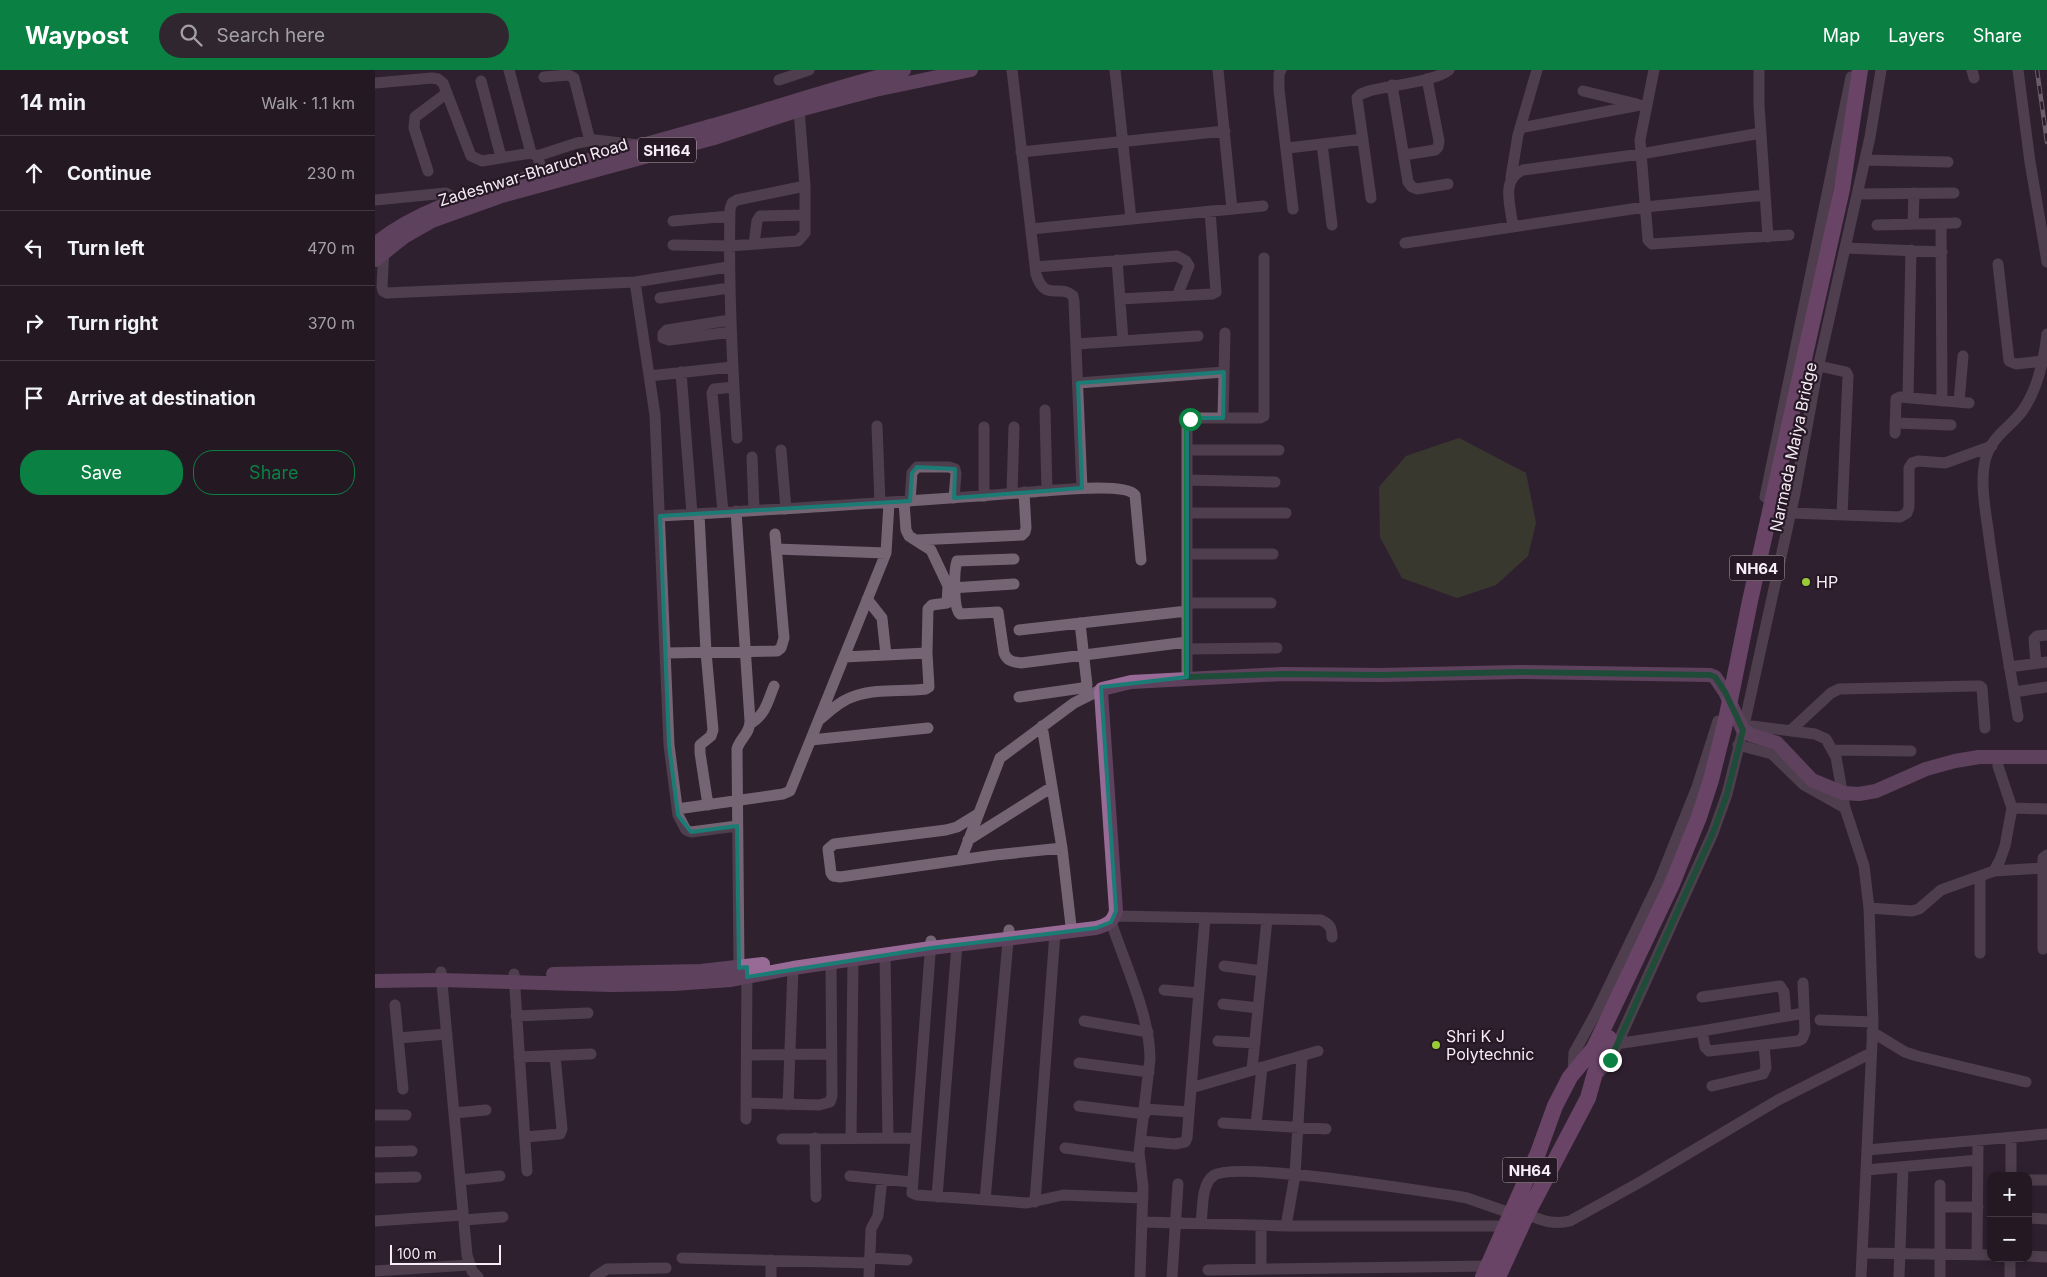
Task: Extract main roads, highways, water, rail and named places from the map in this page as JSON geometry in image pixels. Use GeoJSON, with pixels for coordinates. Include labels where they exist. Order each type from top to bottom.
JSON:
{"type":"FeatureCollection","features":[{"type":"Feature","properties":{"kind":"highway","name":"NH64"},"geometry":{"type":"LineString","coordinates":[[1489,1273],[1517,1218],[1588,1098],[1605,1048],[1699,817],[1711,780],[1726,720],[1750,601],[1842,189],[1860,70]]}},
{"type":"Feature","properties":{"kind":"highway","name":"Narmada Maiya Bridge"},"geometry":{"type":"LineString","coordinates":[[1605,1048],[1685,868],[1713,797],[1775,531],[1798,417],[1848,206],[1871,70]]}},
{"type":"Feature","properties":{"kind":"highway","name":"NH64"},"geometry":{"type":"LineString","coordinates":[[1517,1218],[1555,1106],[1573,1073],[1605,1048]]}},
{"type":"Feature","properties":{"kind":"main road","name":"Zadeshwar-Bharuch Road"},"geometry":{"type":"LineString","coordinates":[[379,248],[417,216],[457,200],[847,84],[904,70]]}},
{"type":"Feature","properties":{"kind":"main road","name":"Zadeshwar-Bharuch Road"},"geometry":{"type":"LineString","coordinates":[[379,248],[404,237],[432,221],[502,196],[714,138],[799,110],[875,90],[971,70]]}},
{"type":"Feature","properties":{"kind":"main road"},"geometry":{"type":"LineString","coordinates":[[1102,693],[1131,682],[1187,677],[1282,674],[1380,675],[1519,672],[1710,675],[1715,677],[1744,727],[1751,735],[1777,743],[1811,780],[1843,793],[1859,794],[1876,791],[1926,769],[1955,761],[1979,757],[2047,757]]}},
{"type":"Feature","properties":{"kind":"main road"},"geometry":{"type":"LineString","coordinates":[[1102,693],[1187,684],[1282,681],[1519,679],[1723,690]]}},
{"type":"Feature","properties":{"kind":"main road"},"geometry":{"type":"LineString","coordinates":[[744,970],[793,968],[885,954],[931,944],[1009,934],[1055,933],[1096,928],[1113,919],[1116,911],[1102,693]]}},
{"type":"Feature","properties":{"kind":"main road"},"geometry":{"type":"LineString","coordinates":[[375,974],[514,977],[612,985],[673,984],[731,980],[744,970],[879,946],[957,944],[1009,934],[1033,927],[1071,926],[1096,928]]}},
{"type":"Feature","properties":{"kind":"main road"},"geometry":{"type":"LineString","coordinates":[[375,981],[441,976]]}},
{"type":"Feature","properties":{"kind":"railway"},"geometry":{"type":"LineString","coordinates":[[2037,70],[2047,142]]}},
{"type":"Feature","properties":{"kind":"place","name":"HP"},"geometry":{"type":"Point","coordinates":[1806,582]}},
{"type":"Feature","properties":{"kind":"place","name":"Shri K J Polytechnic"},"geometry":{"type":"Point","coordinates":[1436,1045]}}]}
